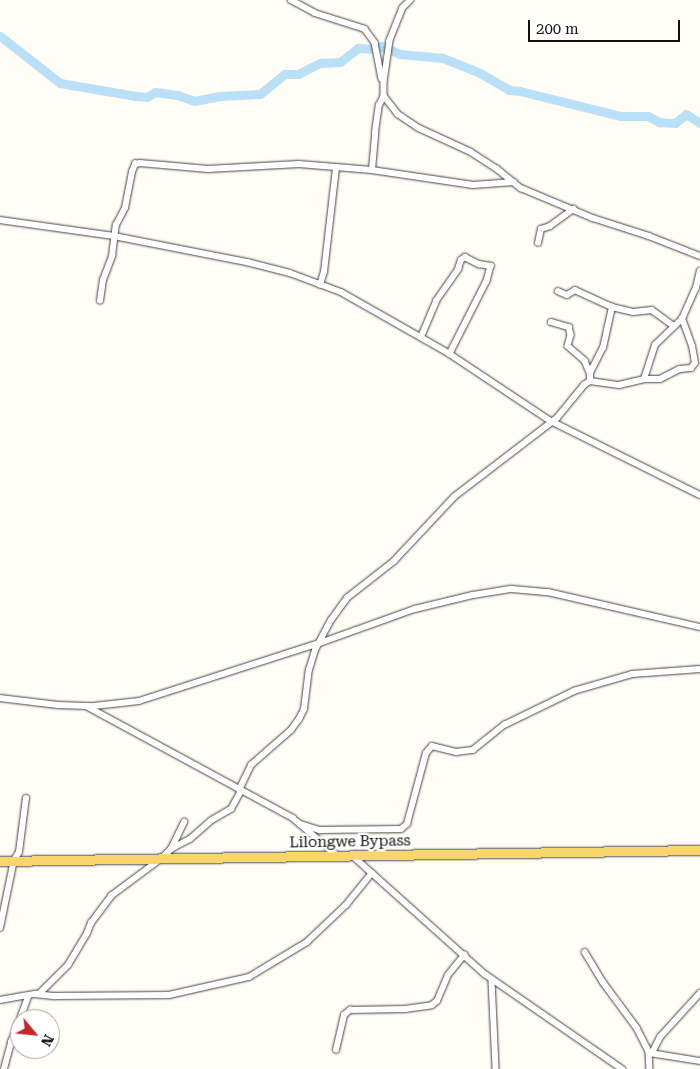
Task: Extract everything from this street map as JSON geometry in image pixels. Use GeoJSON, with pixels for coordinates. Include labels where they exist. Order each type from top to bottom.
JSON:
{"type":"FeatureCollection","features":[{"type":"Feature","properties":{"kind":"main road","name":"Lilongwe Bypass"},"geometry":{"type":"LineString","coordinates":[[0,861],[354,857],[700,850]]}},
{"type":"Feature","properties":{"kind":"street"},"geometry":{"type":"LineString","coordinates":[[291,0],[315,13],[365,29],[374,43],[384,82]]}},
{"type":"Feature","properties":{"kind":"street"},"geometry":{"type":"LineString","coordinates":[[372,170],[374,132],[379,105],[384,96],[384,82],[390,42],[403,8],[411,0]]}},
{"type":"Feature","properties":{"kind":"street"},"geometry":{"type":"LineString","coordinates":[[384,96],[390,106],[407,121],[471,152],[521,188],[700,256]]}},
{"type":"Feature","properties":{"kind":"street"},"geometry":{"type":"LineString","coordinates":[[100,301],[116,225],[126,208],[135,164],[208,169],[299,164],[372,170],[473,186],[514,182]]}},
{"type":"Feature","properties":{"kind":"street"},"geometry":{"type":"LineString","coordinates":[[320,285],[324,272],[336,168]]}},
{"type":"Feature","properties":{"kind":"street"},"geometry":{"type":"LineString","coordinates":[[538,243],[540,229],[550,226],[573,209]]}},
{"type":"Feature","properties":{"kind":"street"},"geometry":{"type":"LineString","coordinates":[[0,220],[114,236],[257,264],[290,273],[351,297],[450,354],[552,420],[700,495]]}},
{"type":"Feature","properties":{"kind":"street"},"geometry":{"type":"LineString","coordinates":[[420,337],[436,301],[454,275],[461,260],[465,257],[479,264],[491,266],[487,281],[450,354]]}},
{"type":"Feature","properties":{"kind":"street"},"geometry":{"type":"LineString","coordinates":[[644,380],[657,341],[682,319],[696,288],[700,271]]}},
{"type":"Feature","properties":{"kind":"street"},"geometry":{"type":"LineString","coordinates":[[558,291],[567,295],[574,290],[612,307],[633,312],[652,310],[674,326]]}},
{"type":"Feature","properties":{"kind":"street"},"geometry":{"type":"LineString","coordinates":[[590,373],[603,348],[612,307]]}},
{"type":"Feature","properties":{"kind":"street"},"geometry":{"type":"LineString","coordinates":[[590,381],[619,385],[660,379],[680,369],[691,368],[695,364],[692,346],[682,319]]}},
{"type":"Feature","properties":{"kind":"street"},"geometry":{"type":"LineString","coordinates":[[39,994],[68,965],[91,923],[111,896],[162,858],[171,849],[190,839],[212,820],[231,809],[251,765],[291,730],[302,714],[308,691],[309,670],[317,644],[331,620],[353,592],[394,561],[454,497],[564,410],[590,381],[590,373],[584,361],[568,346],[571,335],[569,327],[551,322]]}},
{"type":"Feature","properties":{"kind":"street"},"geometry":{"type":"LineString","coordinates":[[0,698],[87,706],[140,701],[317,644],[415,609],[473,594],[512,588],[548,592],[700,627]]}},
{"type":"Feature","properties":{"kind":"street"},"geometry":{"type":"LineString","coordinates":[[300,824],[320,830],[401,829],[407,824],[426,753],[432,746],[456,752],[473,750],[504,724],[574,690],[632,674],[700,669]]}},
{"type":"Feature","properties":{"kind":"street"},"geometry":{"type":"LineString","coordinates":[[87,706],[300,824],[339,856]]}},
{"type":"Feature","properties":{"kind":"street"},"geometry":{"type":"LineString","coordinates":[[0,928],[14,860],[19,852],[26,798]]}},
{"type":"Feature","properties":{"kind":"street"},"geometry":{"type":"LineString","coordinates":[[171,849],[184,822]]}},
{"type":"Feature","properties":{"kind":"street"},"geometry":{"type":"LineString","coordinates":[[354,857],[492,980],[622,1069]]}},
{"type":"Feature","properties":{"kind":"street"},"geometry":{"type":"LineString","coordinates":[[0,1000],[39,994],[55,996],[169,994],[248,977],[306,942],[346,905],[372,873]]}},
{"type":"Feature","properties":{"kind":"street"},"geometry":{"type":"LineString","coordinates":[[585,952],[603,982],[637,1028],[650,1052],[650,1069]]}},
{"type":"Feature","properties":{"kind":"street"},"geometry":{"type":"LineString","coordinates":[[336,1050],[344,1015],[350,1010],[405,1009],[432,1005],[437,1001],[448,975],[464,955]]}},
{"type":"Feature","properties":{"kind":"street"},"geometry":{"type":"LineString","coordinates":[[492,980],[496,1069]]}},
{"type":"Feature","properties":{"kind":"street"},"geometry":{"type":"LineString","coordinates":[[650,1052],[660,1037],[700,993]]}},
{"type":"Feature","properties":{"kind":"street"},"geometry":{"type":"LineString","coordinates":[[23,1009],[28,996]]}},
{"type":"Feature","properties":{"kind":"street"},"geometry":{"type":"LineString","coordinates":[[4,1069],[10,1046]]}},
{"type":"Feature","properties":{"kind":"street"},"geometry":{"type":"LineString","coordinates":[[650,1052],[700,1061]]}},
{"type":"Feature","properties":{"kind":"waterway"},"geometry":{"type":"LineString","coordinates":[[0,36],[60,83],[136,96],[147,97],[155,92],[177,95],[194,101],[219,96],[260,94],[285,74],[298,74],[320,63],[340,62],[358,48],[376,49],[381,46],[400,54],[443,58],[480,73],[509,90],[520,91],[620,116],[648,116],[659,122],[675,123],[686,114],[700,123]]}}]}
